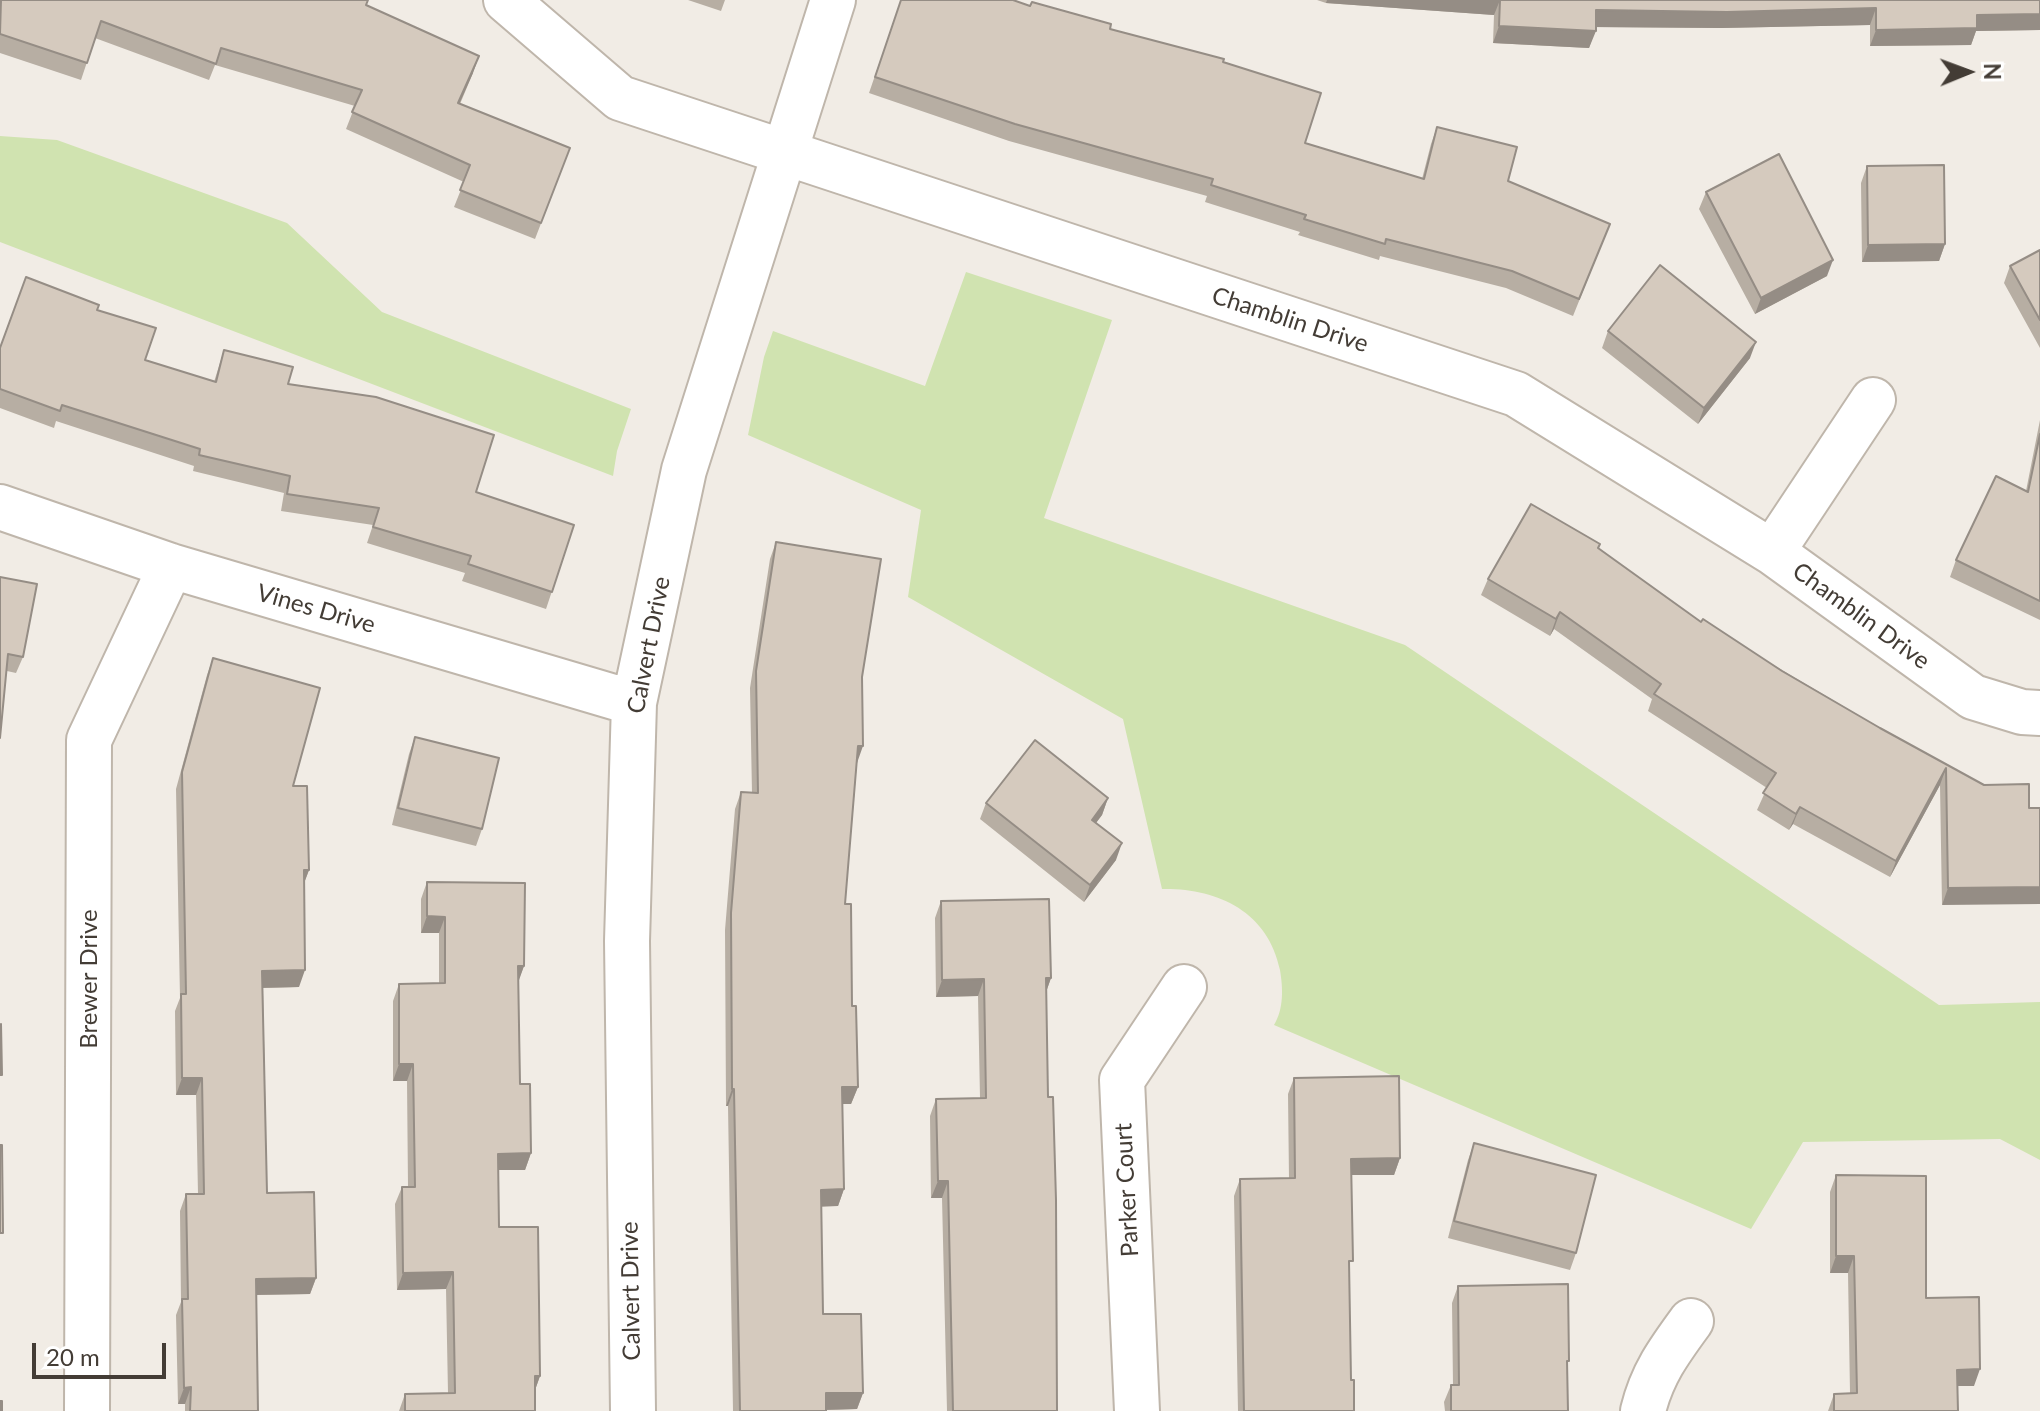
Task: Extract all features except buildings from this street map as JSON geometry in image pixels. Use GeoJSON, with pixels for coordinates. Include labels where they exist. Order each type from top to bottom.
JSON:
{"type":"FeatureCollection","features":[{"type":"Feature","properties":{"kind":"street","name":"Chamblin Drive"},"geometry":{"type":"LineString","coordinates":[[506,0],[620,98],[1516,394],[1772,552],[1973,697],[2022,712],[2040,713]]}},
{"type":"Feature","properties":{"kind":"street","name":"Calvert Drive"},"geometry":{"type":"LineString","coordinates":[[633,1411],[627,941],[634,703],[684,470],[833,0]]}},
{"type":"Feature","properties":{"kind":"street"},"geometry":{"type":"LineString","coordinates":[[1772,552],[1873,400]]}},
{"type":"Feature","properties":{"kind":"street","name":"Vines Drive"},"geometry":{"type":"LineString","coordinates":[[0,507],[171,566],[634,703]]}},
{"type":"Feature","properties":{"kind":"street","name":"Brewer Drive"},"geometry":{"type":"LineString","coordinates":[[87,1411],[89,740],[171,566]]}},
{"type":"Feature","properties":{"kind":"street","name":"Parker Court"},"geometry":{"type":"LineString","coordinates":[[1137,1411],[1122,1080],[1184,987]]}},
{"type":"Feature","properties":{"kind":"street"},"geometry":{"type":"LineString","coordinates":[[1643,1411],[1650,1384],[1666,1354],[1691,1321]]}},
{"type":"Feature","properties":{"kind":"green space"},"geometry":{"type":"Polygon","coordinates":[[[0,136],[57,140],[287,223],[382,312],[631,409],[617,451],[613,476],[0,242],[0,136]]]}},
{"type":"Feature","properties":{"kind":"green space"},"geometry":{"type":"Polygon","coordinates":[[[966,272],[1112,320],[1044,518],[1405,645],[1939,1005],[2040,1002],[2040,1160],[2000,1139],[1803,1142],[1751,1229],[1274,1025],[1281,1005],[1281,977],[1274,950],[1264,932],[1252,918],[1220,899],[1202,893],[1162,889],[1123,719],[908,597],[921,510],[748,435],[764,357],[773,331],[925,386],[966,272]]]}}]}
